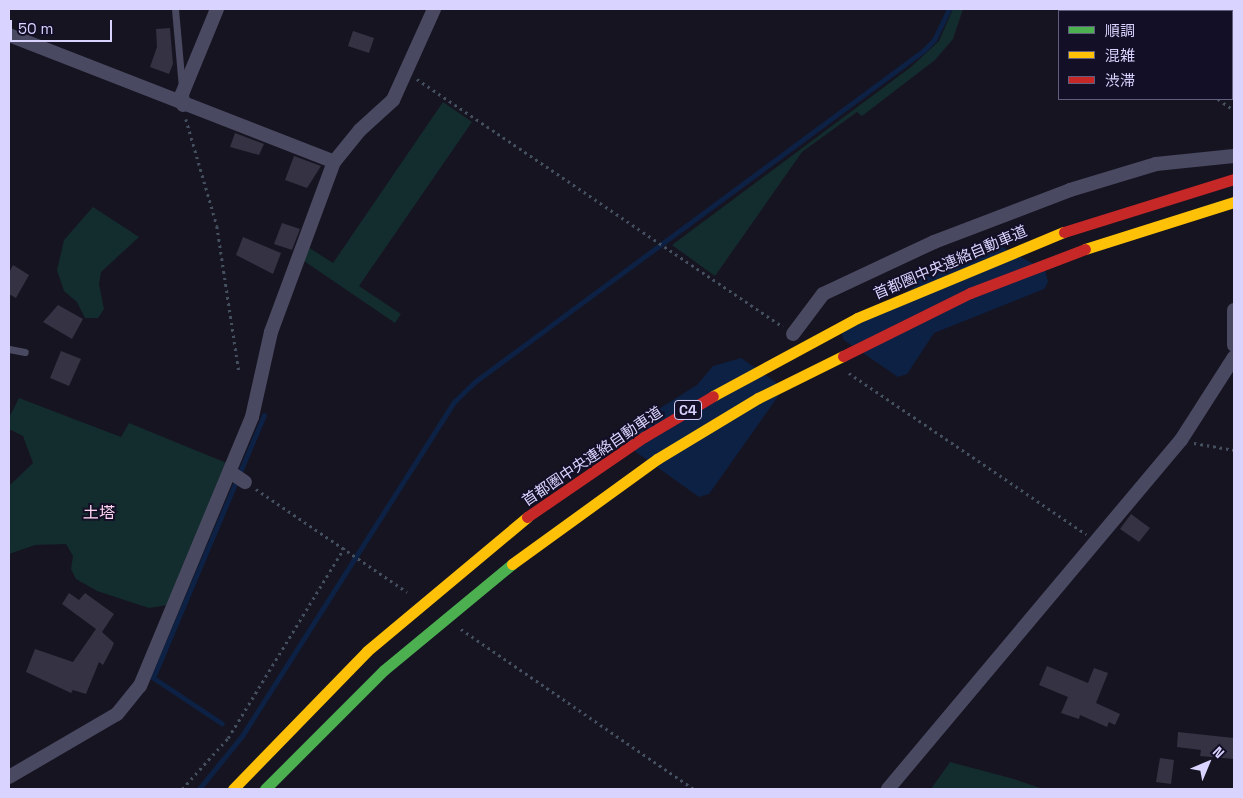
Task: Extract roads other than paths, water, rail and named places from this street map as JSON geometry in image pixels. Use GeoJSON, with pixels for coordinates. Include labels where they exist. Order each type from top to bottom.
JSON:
{"type":"FeatureCollection","features":[{"type":"Feature","properties":{"kind":"highway","name":"首都圏中央連絡自動車道"},"geometry":{"type":"LineString","coordinates":[[233,789],[367,651],[444,584],[536,510],[644,437],[745,377],[857,318],[943,280],[1060,233],[1234,179]]}},
{"type":"Feature","properties":{"kind":"highway","name":"C4"},"geometry":{"type":"LineString","coordinates":[[264,789],[384,670],[460,604],[553,531],[658,459],[758,398],[970,293],[1094,245],[1234,202]]}},
{"type":"Feature","properties":{"kind":"street"},"geometry":{"type":"LineString","coordinates":[[182,100],[217,9]]}},
{"type":"Feature","properties":{"kind":"street"},"geometry":{"type":"LineString","coordinates":[[9,777],[117,714],[140,686],[252,418],[271,332],[334,162],[360,130],[393,100],[434,9]]}},
{"type":"Feature","properties":{"kind":"street"},"geometry":{"type":"LineString","coordinates":[[9,35],[182,100],[334,162]]}},
{"type":"Feature","properties":{"kind":"street"},"geometry":{"type":"LineString","coordinates":[[793,334],[823,294],[934,242],[1070,190],[1156,164],[1234,156]]}},
{"type":"Feature","properties":{"kind":"street"},"geometry":{"type":"LineString","coordinates":[[1234,310],[1234,345]]}},
{"type":"Feature","properties":{"kind":"street"},"geometry":{"type":"LineString","coordinates":[[888,789],[1181,440],[1234,357]]}},
{"type":"Feature","properties":{"kind":"street"},"geometry":{"type":"LineString","coordinates":[[231,472],[245,482]]}},
{"type":"Feature","properties":{"kind":"lane"},"geometry":{"type":"LineString","coordinates":[[175,9],[182,100]]}},
{"type":"Feature","properties":{"kind":"lane"},"geometry":{"type":"LineString","coordinates":[[9,349],[25,352]]}},
{"type":"Feature","properties":{"kind":"water"},"geometry":{"type":"Polygon","coordinates":[[[993,242],[1045,270],[1048,282],[1044,289],[934,333],[907,374],[898,377],[844,340],[841,332],[917,285],[917,275],[993,242]]]}},
{"type":"Feature","properties":{"kind":"water"},"geometry":{"type":"Polygon","coordinates":[[[741,358],[784,388],[709,494],[699,497],[622,442],[622,432],[697,385],[713,366],[741,358]]]}},
{"type":"Feature","properties":{"kind":"waterway"},"geometry":{"type":"LineString","coordinates":[[199,789],[242,736],[454,402],[476,381],[923,51],[934,40],[949,9]]}},
{"type":"Feature","properties":{"kind":"waterway"},"geometry":{"type":"LineString","coordinates":[[222,724],[153,678],[264,415]]}},
{"type":"Feature","properties":{"kind":"district","name":"土塔"},"geometry":{"type":"Point","coordinates":[99,513]}}]}
